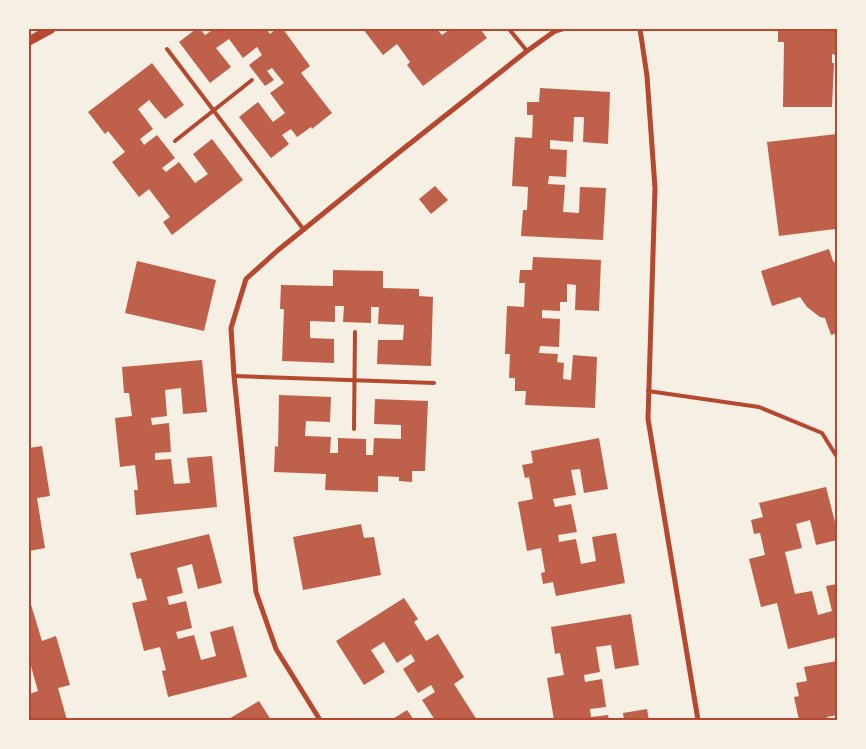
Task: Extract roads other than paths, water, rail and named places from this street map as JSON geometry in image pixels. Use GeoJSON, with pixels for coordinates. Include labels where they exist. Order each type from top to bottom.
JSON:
{"type":"FeatureCollection","features":[{"type":"Feature","properties":{"kind":"street"},"geometry":{"type":"LineString","coordinates":[[29,41],[51,29]]}},
{"type":"Feature","properties":{"kind":"street"},"geometry":{"type":"LineString","coordinates":[[320,720],[276,649],[256,592],[234,376],[231,328],[246,280],[277,251],[398,152],[527,50],[555,31],[562,29]]}},
{"type":"Feature","properties":{"kind":"street"},"geometry":{"type":"LineString","coordinates":[[640,29],[648,76],[655,188],[648,419],[698,720]]}},
{"type":"Feature","properties":{"kind":"lane"},"geometry":{"type":"LineString","coordinates":[[509,29],[527,50]]}},
{"type":"Feature","properties":{"kind":"lane"},"geometry":{"type":"LineString","coordinates":[[167,49],[304,230]]}},
{"type":"Feature","properties":{"kind":"lane"},"geometry":{"type":"LineString","coordinates":[[175,141],[252,80]]}},
{"type":"Feature","properties":{"kind":"lane"},"geometry":{"type":"LineString","coordinates":[[354,429],[355,332]]}},
{"type":"Feature","properties":{"kind":"lane"},"geometry":{"type":"LineString","coordinates":[[234,376],[434,384]]}},
{"type":"Feature","properties":{"kind":"lane"},"geometry":{"type":"LineString","coordinates":[[648,391],[759,408],[822,433],[837,457]]}}]}
